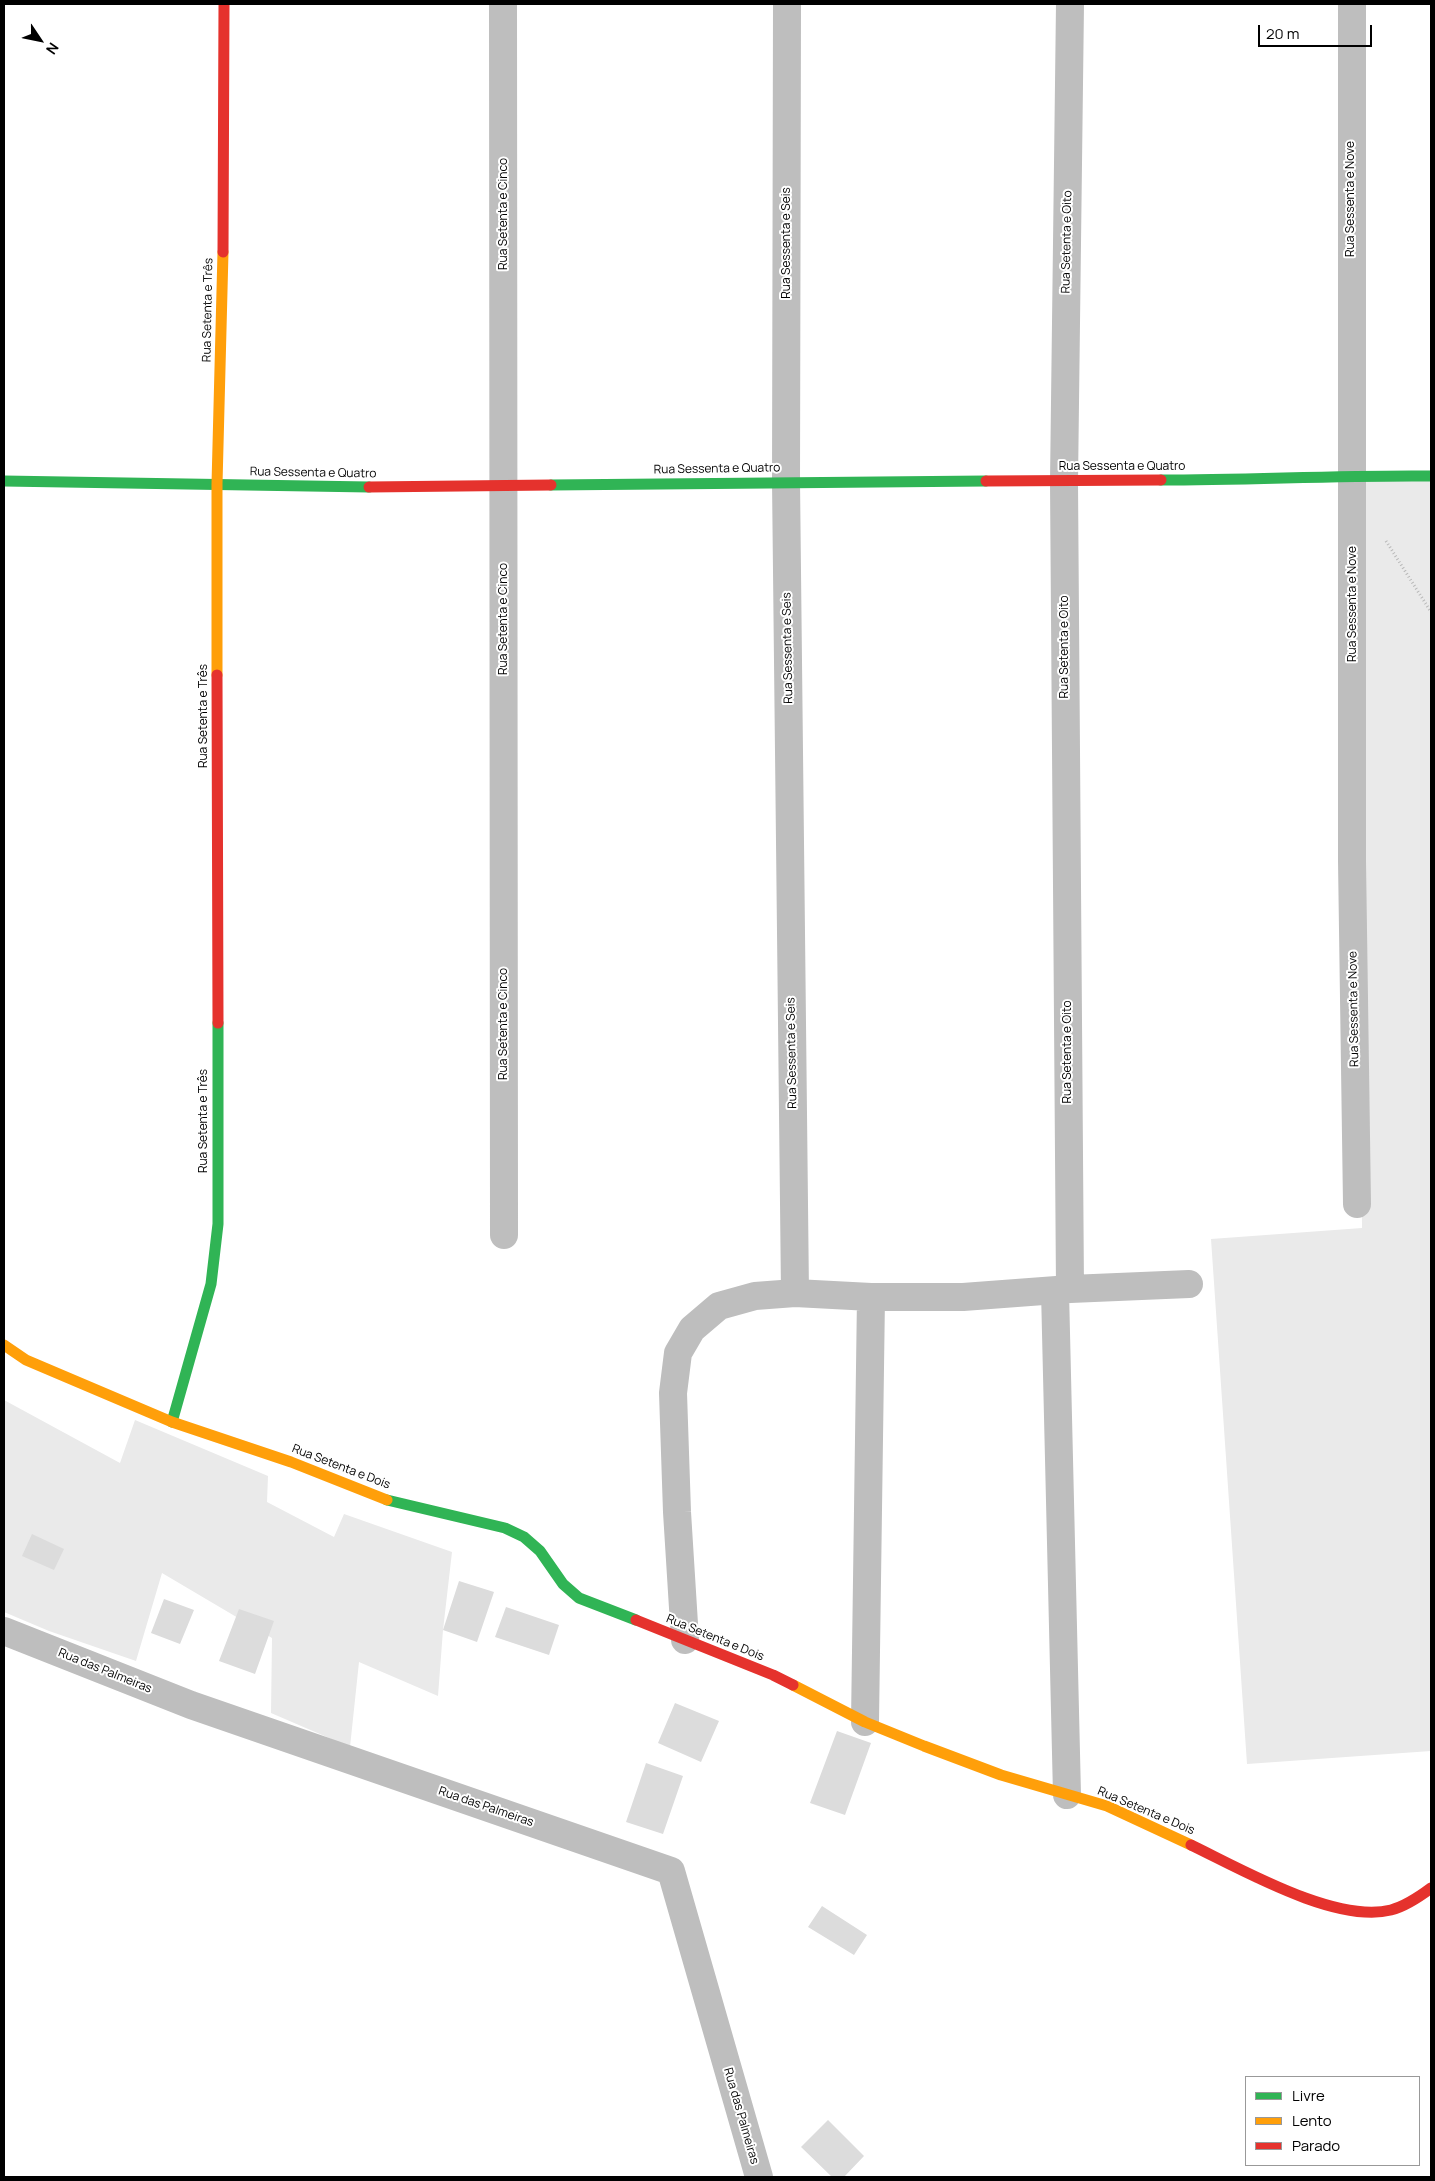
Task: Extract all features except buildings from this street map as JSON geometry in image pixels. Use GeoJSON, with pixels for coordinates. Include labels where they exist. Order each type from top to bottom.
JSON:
{"type":"FeatureCollection","features":[{"type":"Feature","properties":{"kind":"street","name":"Rua Setenta e Três"},"geometry":{"type":"LineString","coordinates":[[172,1422],[211,1284],[218,1224],[217,484],[223,281],[224,4]]}},
{"type":"Feature","properties":{"kind":"street","name":"Rua Setenta e Cinco"},"geometry":{"type":"LineString","coordinates":[[504,4],[504,1235]]}},
{"type":"Feature","properties":{"kind":"street","name":"Rua Sessenta e Seis"},"geometry":{"type":"LineString","coordinates":[[787,4],[786,481],[794,1292]]}},
{"type":"Feature","properties":{"kind":"street","name":"Rua Setenta e Oito"},"geometry":{"type":"LineString","coordinates":[[1067,1795],[1062,1290],[1064,482],[1070,4]]}},
{"type":"Feature","properties":{"kind":"street","name":"Rua Sessenta e Nove"},"geometry":{"type":"LineString","coordinates":[[1352,4],[1352,861],[1357,1204]]}},
{"type":"Feature","properties":{"kind":"street","name":"Rua Sessenta e Quatro"},"geometry":{"type":"LineString","coordinates":[[4,481],[217,484],[323,488],[786,481],[1064,482],[1258,480],[1353,475],[1431,476]]}},
{"type":"Feature","properties":{"kind":"street"},"geometry":{"type":"LineString","coordinates":[[685,1640],[677,1512],[673,1392],[678,1353],[692,1329],[719,1306],[756,1296],[794,1292],[871,1297],[964,1297],[1189,1284]]}},
{"type":"Feature","properties":{"kind":"street"},"geometry":{"type":"LineString","coordinates":[[865,1722],[871,1297]]}},
{"type":"Feature","properties":{"kind":"street","name":"Rua Setenta e Dois"},"geometry":{"type":"LineString","coordinates":[[4,1345],[26,1360],[172,1422],[291,1462],[384,1499],[505,1528],[524,1537],[540,1552],[563,1584],[580,1598],[773,1675],[865,1722],[1001,1775],[1106,1806],[1157,1828],[1310,1901],[1341,1908],[1387,1911],[1414,1900],[1431,1888]]}},
{"type":"Feature","properties":{"kind":"street","name":"Rua das Palmeiras"},"geometry":{"type":"LineString","coordinates":[[4,1631],[190,1705],[671,1871],[759,2177]]}},
{"type":"Feature","properties":{"kind":"path"},"geometry":{"type":"LineString","coordinates":[[1384,538],[1431,612]]}},
{"type":"Feature","properties":{"kind":"shaded area"},"geometry":{"type":"Polygon","coordinates":[[[1358,481],[1431,481],[1431,1751],[1247,1764],[1211,1239],[1362,1228],[1358,481]]]}},
{"type":"Feature","properties":{"kind":"shaded area"},"geometry":{"type":"Polygon","coordinates":[[[4,1400],[120,1463],[135,1420],[268,1476],[267,1502],[334,1537],[344,1514],[452,1552],[438,1696],[359,1662],[350,1747],[271,1713],[272,1638],[162,1573],[136,1661],[49,1631],[4,1612],[4,1400]]]}},
{"type":"Feature","properties":{"kind":"traffic: fast"},"geometry":{"type":"LineString","coordinates":[[1161,480],[1431,476]]}},
{"type":"Feature","properties":{"kind":"traffic: fast"},"geometry":{"type":"LineString","coordinates":[[4,481],[369,487]]}},
{"type":"Feature","properties":{"kind":"traffic: fast"},"geometry":{"type":"LineString","coordinates":[[551,485],[986,481]]}},
{"type":"Feature","properties":{"kind":"traffic: fast"},"geometry":{"type":"LineString","coordinates":[[172,1422],[211,1284],[218,1224],[218,1023]]}},
{"type":"Feature","properties":{"kind":"traffic: fast"},"geometry":{"type":"LineString","coordinates":[[387,1500],[505,1528],[524,1537],[540,1551],[563,1584],[579,1598],[636,1620]]}},
{"type":"Feature","properties":{"kind":"traffic: slow"},"geometry":{"type":"LineString","coordinates":[[217,675],[217,484],[223,252]]}},
{"type":"Feature","properties":{"kind":"traffic: slow"},"geometry":{"type":"LineString","coordinates":[[4,1345],[26,1360],[172,1422],[291,1462],[387,1500]]}},
{"type":"Feature","properties":{"kind":"traffic: slow"},"geometry":{"type":"LineString","coordinates":[[793,1685],[865,1722],[924,1746],[1001,1775],[1107,1806],[1191,1845]]}},
{"type":"Feature","properties":{"kind":"traffic: jam"},"geometry":{"type":"LineString","coordinates":[[223,252],[224,4]]}},
{"type":"Feature","properties":{"kind":"traffic: jam"},"geometry":{"type":"LineString","coordinates":[[986,481],[1161,480]]}},
{"type":"Feature","properties":{"kind":"traffic: jam"},"geometry":{"type":"LineString","coordinates":[[369,487],[551,485]]}},
{"type":"Feature","properties":{"kind":"traffic: jam"},"geometry":{"type":"LineString","coordinates":[[217,675],[218,1023]]}},
{"type":"Feature","properties":{"kind":"traffic: jam"},"geometry":{"type":"LineString","coordinates":[[636,1620],[773,1675],[793,1685]]}},
{"type":"Feature","properties":{"kind":"traffic: jam"},"geometry":{"type":"LineString","coordinates":[[1191,1845],[1289,1892],[1344,1909],[1369,1912],[1391,1910],[1407,1904],[1431,1888]]}}]}
